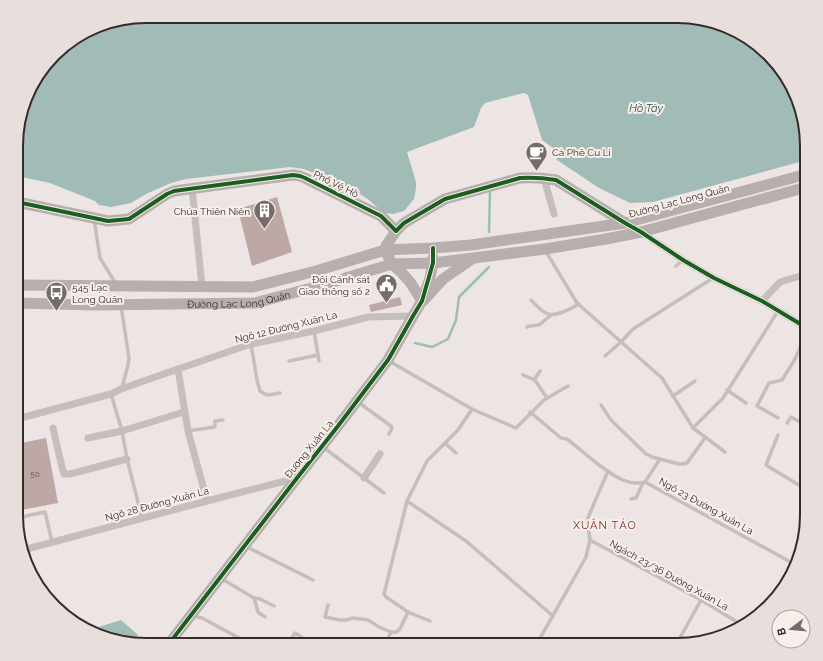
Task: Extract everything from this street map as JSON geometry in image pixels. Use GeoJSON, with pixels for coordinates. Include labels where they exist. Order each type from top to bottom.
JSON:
{"type":"FeatureCollection","features":[{"type":"Feature","properties":{"kind":"main road","name":"Phố Vệ Hồ"},"geometry":{"type":"LineString","coordinates":[[23,203],[94,218],[108,220],[129,219],[174,191],[293,175],[300,176],[381,216],[396,230]]}},
{"type":"Feature","properties":{"kind":"main road","name":"Đường Lạc Long Quân"},"geometry":{"type":"LineString","coordinates":[[23,285],[253,287],[316,271],[385,250],[471,245],[625,223],[800,176]]}},
{"type":"Feature","properties":{"kind":"main road"},"geometry":{"type":"LineString","coordinates":[[473,258],[443,279],[422,301],[410,282],[392,264],[385,250],[396,230],[404,223],[445,199],[520,178],[530,177],[556,180],[625,223]]}},
{"type":"Feature","properties":{"kind":"main road","name":"Đường Lạc Long Quân"},"geometry":{"type":"LineString","coordinates":[[23,303],[94,305],[254,303],[319,286],[392,264],[433,263],[545,249],[641,232],[800,190]]}},
{"type":"Feature","properties":{"kind":"main road","name":"Đường Xuân La"},"geometry":{"type":"LineString","coordinates":[[173,638],[388,360],[422,301],[433,263],[433,248]]}},
{"type":"Feature","properties":{"kind":"street"},"geometry":{"type":"LineString","coordinates":[[544,178],[554,214]]}},
{"type":"Feature","properties":{"kind":"street"},"geometry":{"type":"LineString","coordinates":[[192,188],[202,286]]}},
{"type":"Feature","properties":{"kind":"street"},"geometry":{"type":"LineString","coordinates":[[625,223],[714,278],[762,301],[800,324]]}},
{"type":"Feature","properties":{"kind":"street"},"geometry":{"type":"LineString","coordinates":[[762,301],[780,282],[800,276]]}},
{"type":"Feature","properties":{"kind":"street","name":"Ngõ 12 Đường Xuân La"},"geometry":{"type":"LineString","coordinates":[[23,417],[110,394],[251,344],[314,331],[368,317],[413,316]]}},
{"type":"Feature","properties":{"kind":"street"},"geometry":{"type":"LineString","coordinates":[[178,369],[184,412],[207,501]]}},
{"type":"Feature","properties":{"kind":"street"},"geometry":{"type":"LineString","coordinates":[[88,438],[122,431],[184,412]]}},
{"type":"Feature","properties":{"kind":"street"},"geometry":{"type":"LineString","coordinates":[[53,428],[64,474],[70,474],[128,459]]}},
{"type":"Feature","properties":{"kind":"street"},"geometry":{"type":"LineString","coordinates":[[364,478],[380,454]]}},
{"type":"Feature","properties":{"kind":"street","name":"Ngõ 28 Đường Xuân La"},"geometry":{"type":"LineString","coordinates":[[28,549],[297,478]]}},
{"type":"Feature","properties":{"kind":"lane"},"geometry":{"type":"LineString","coordinates":[[94,218],[100,258],[116,285]]}},
{"type":"Feature","properties":{"kind":"lane"},"geometry":{"type":"LineString","coordinates":[[545,249],[579,304],[662,378],[693,428],[725,452]]}},
{"type":"Feature","properties":{"kind":"lane"},"geometry":{"type":"LineString","coordinates":[[676,266],[683,260]]}},
{"type":"Feature","properties":{"kind":"lane"},"geometry":{"type":"LineString","coordinates":[[605,356],[633,329],[714,278]]}},
{"type":"Feature","properties":{"kind":"lane"},"geometry":{"type":"LineString","coordinates":[[530,300],[546,313],[551,315]]}},
{"type":"Feature","properties":{"kind":"lane"},"geometry":{"type":"LineString","coordinates":[[120,304],[129,358],[121,389]]}},
{"type":"Feature","properties":{"kind":"lane"},"geometry":{"type":"LineString","coordinates":[[527,327],[539,325],[551,315],[572,309],[579,304]]}},
{"type":"Feature","properties":{"kind":"lane"},"geometry":{"type":"LineString","coordinates":[[693,428],[723,398],[778,311]]}},
{"type":"Feature","properties":{"kind":"lane"},"geometry":{"type":"LineString","coordinates":[[314,331],[319,361]]}},
{"type":"Feature","properties":{"kind":"lane"},"geometry":{"type":"LineString","coordinates":[[251,344],[260,391],[268,395],[280,392]]}},
{"type":"Feature","properties":{"kind":"lane"},"geometry":{"type":"LineString","coordinates":[[778,418],[757,406],[768,383],[782,380],[800,348]]}},
{"type":"Feature","properties":{"kind":"lane"},"geometry":{"type":"LineString","coordinates":[[289,361],[318,355]]}},
{"type":"Feature","properties":{"kind":"lane"},"geometry":{"type":"LineString","coordinates":[[388,360],[472,410],[516,428],[530,412],[546,398],[568,386]]}},
{"type":"Feature","properties":{"kind":"lane"},"geometry":{"type":"LineString","coordinates":[[534,380],[540,371]]}},
{"type":"Feature","properties":{"kind":"lane"},"geometry":{"type":"LineString","coordinates":[[524,375],[534,380],[546,398]]}},
{"type":"Feature","properties":{"kind":"lane"},"geometry":{"type":"LineString","coordinates":[[673,396],[695,381]]}},
{"type":"Feature","properties":{"kind":"lane"},"geometry":{"type":"LineString","coordinates":[[727,390],[746,403]]}},
{"type":"Feature","properties":{"kind":"lane"},"geometry":{"type":"LineString","coordinates":[[110,394],[122,431],[142,518]]}},
{"type":"Feature","properties":{"kind":"lane"},"geometry":{"type":"LineString","coordinates":[[357,401],[391,426],[392,428],[389,434]]}},
{"type":"Feature","properties":{"kind":"lane"},"geometry":{"type":"LineString","coordinates":[[601,405],[611,420],[646,454],[660,459],[679,464],[687,463],[705,438]]}},
{"type":"Feature","properties":{"kind":"lane"},"geometry":{"type":"LineString","coordinates":[[430,621],[408,612],[384,594],[407,501],[427,461],[458,430],[472,410]]}},
{"type":"Feature","properties":{"kind":"lane","name":"Ngõ 23 Đường Xuân La"},"geometry":{"type":"LineString","coordinates":[[530,412],[560,438],[567,439],[608,471],[625,481],[639,483],[644,482],[791,562]]}},
{"type":"Feature","properties":{"kind":"lane"},"geometry":{"type":"LineString","coordinates":[[787,423],[791,417],[800,422]]}},
{"type":"Feature","properties":{"kind":"lane"},"geometry":{"type":"LineString","coordinates":[[188,430],[214,427],[215,421],[223,420]]}},
{"type":"Feature","properties":{"kind":"lane"},"geometry":{"type":"LineString","coordinates":[[778,435],[766,465],[800,486]]}},
{"type":"Feature","properties":{"kind":"lane"},"geometry":{"type":"LineString","coordinates":[[445,443],[456,453]]}},
{"type":"Feature","properties":{"kind":"lane"},"geometry":{"type":"LineString","coordinates":[[322,446],[384,493]]}},
{"type":"Feature","properties":{"kind":"lane"},"geometry":{"type":"LineString","coordinates":[[631,499],[636,498],[644,482],[660,459]]}},
{"type":"Feature","properties":{"kind":"lane"},"geometry":{"type":"LineString","coordinates":[[540,638],[586,557],[590,540],[587,520],[608,471]]}},
{"type":"Feature","properties":{"kind":"lane"},"geometry":{"type":"LineString","coordinates":[[407,501],[466,541],[553,616]]}},
{"type":"Feature","properties":{"kind":"lane"},"geometry":{"type":"LineString","coordinates":[[23,517],[45,512],[52,542]]}},
{"type":"Feature","properties":{"kind":"lane","name":"Ngách 23/36 Đường Xuân La"},"geometry":{"type":"LineString","coordinates":[[590,540],[701,600],[737,622]]}},
{"type":"Feature","properties":{"kind":"lane"},"geometry":{"type":"LineString","coordinates":[[244,546],[313,580]]}},
{"type":"Feature","properties":{"kind":"lane"},"geometry":{"type":"LineString","coordinates":[[220,578],[254,598],[260,599],[274,606]]}},
{"type":"Feature","properties":{"kind":"lane"},"geometry":{"type":"LineString","coordinates":[[254,598],[258,612],[266,617]]}},
{"type":"Feature","properties":{"kind":"lane"},"geometry":{"type":"LineString","coordinates":[[680,638],[701,600]]}},
{"type":"Feature","properties":{"kind":"lane"},"geometry":{"type":"LineString","coordinates":[[328,605],[326,617],[340,620],[353,618],[368,620],[391,632],[396,632],[400,629],[408,612]]}},
{"type":"Feature","properties":{"kind":"lane"},"geometry":{"type":"LineString","coordinates":[[190,616],[202,618],[239,638]]}},
{"type":"Feature","properties":{"kind":"lane"},"geometry":{"type":"LineString","coordinates":[[388,638],[391,632]]}},
{"type":"Feature","properties":{"kind":"lane"},"geometry":{"type":"LineString","coordinates":[[292,638],[295,633],[303,638]]}},
{"type":"Feature","properties":{"kind":"water","name":"Hồ Tây"},"geometry":{"type":"Polygon","coordinates":[[[146,23],[685,23],[709,27],[738,39],[758,54],[775,71],[784,84],[796,114],[800,146],[800,162],[653,202],[630,203],[599,188],[557,160],[553,148],[542,140],[528,95],[524,93],[485,103],[481,108],[474,127],[407,152],[416,182],[414,199],[404,211],[393,214],[383,213],[369,200],[354,190],[304,169],[290,167],[186,179],[171,183],[146,194],[131,203],[111,207],[99,205],[95,201],[50,183],[23,177],[24,130],[27,114],[39,84],[65,54],[84,39],[114,27],[146,23]]]}},
{"type":"Feature","properties":{"kind":"water"},"geometry":{"type":"Polygon","coordinates":[[[121,620],[138,635],[136,638],[130,637],[114,634],[96,628],[121,620]]]}},
{"type":"Feature","properties":{"kind":"building","name":"Chùa Thiên Niên"},"geometry":{"type":"Polygon","coordinates":[[[277,197],[292,252],[252,266],[238,209],[277,197]]]}},
{"type":"Feature","properties":{"kind":"building","name":"Đội Cảnh sát Giao thông số 2"},"geometry":{"type":"Polygon","coordinates":[[[400,297],[402,305],[371,312],[369,305],[400,297]]]}},
{"type":"Feature","properties":{"kind":"building"},"geometry":{"type":"Polygon","coordinates":[[[46,438],[58,503],[23,510],[23,443],[46,438]]]}},
{"type":"Feature","properties":{"kind":"waterway"},"geometry":{"type":"LineString","coordinates":[[489,232],[490,190]]}},
{"type":"Feature","properties":{"kind":"waterway"},"geometry":{"type":"LineString","coordinates":[[415,343],[432,347],[448,339],[456,320],[459,297],[489,267]]}},
{"type":"Feature","properties":{"kind":"cycle path"},"geometry":{"type":"LineString","coordinates":[[23,203],[108,221],[129,219],[174,191],[293,175],[305,178],[381,216],[396,231],[404,223],[445,199],[520,178],[556,180],[641,232],[683,260],[714,278],[762,301],[800,324]]}},
{"type":"Feature","properties":{"kind":"cycle path"},"geometry":{"type":"LineString","coordinates":[[173,638],[388,360],[422,301],[433,263],[433,248]]}},
{"type":"Feature","properties":{"kind":"place","name":"Cà Phê Cu Li"},"geometry":{"type":"Point","coordinates":[536,172]}},
{"type":"Feature","properties":{"kind":"place","name":"Chùa Thiên Niên"},"geometry":{"type":"Point","coordinates":[265,230]}},
{"type":"Feature","properties":{"kind":"place","name":"Đội Cảnh sát Giao thông số 2"},"geometry":{"type":"Point","coordinates":[386,304]}},
{"type":"Feature","properties":{"kind":"place","name":"545 Lạc Long Quân"},"geometry":{"type":"Point","coordinates":[57,312]}},
{"type":"Feature","properties":{"kind":"district","name":"XUÂN TẢO"},"geometry":{"type":"Point","coordinates":[605,525]}}]}
